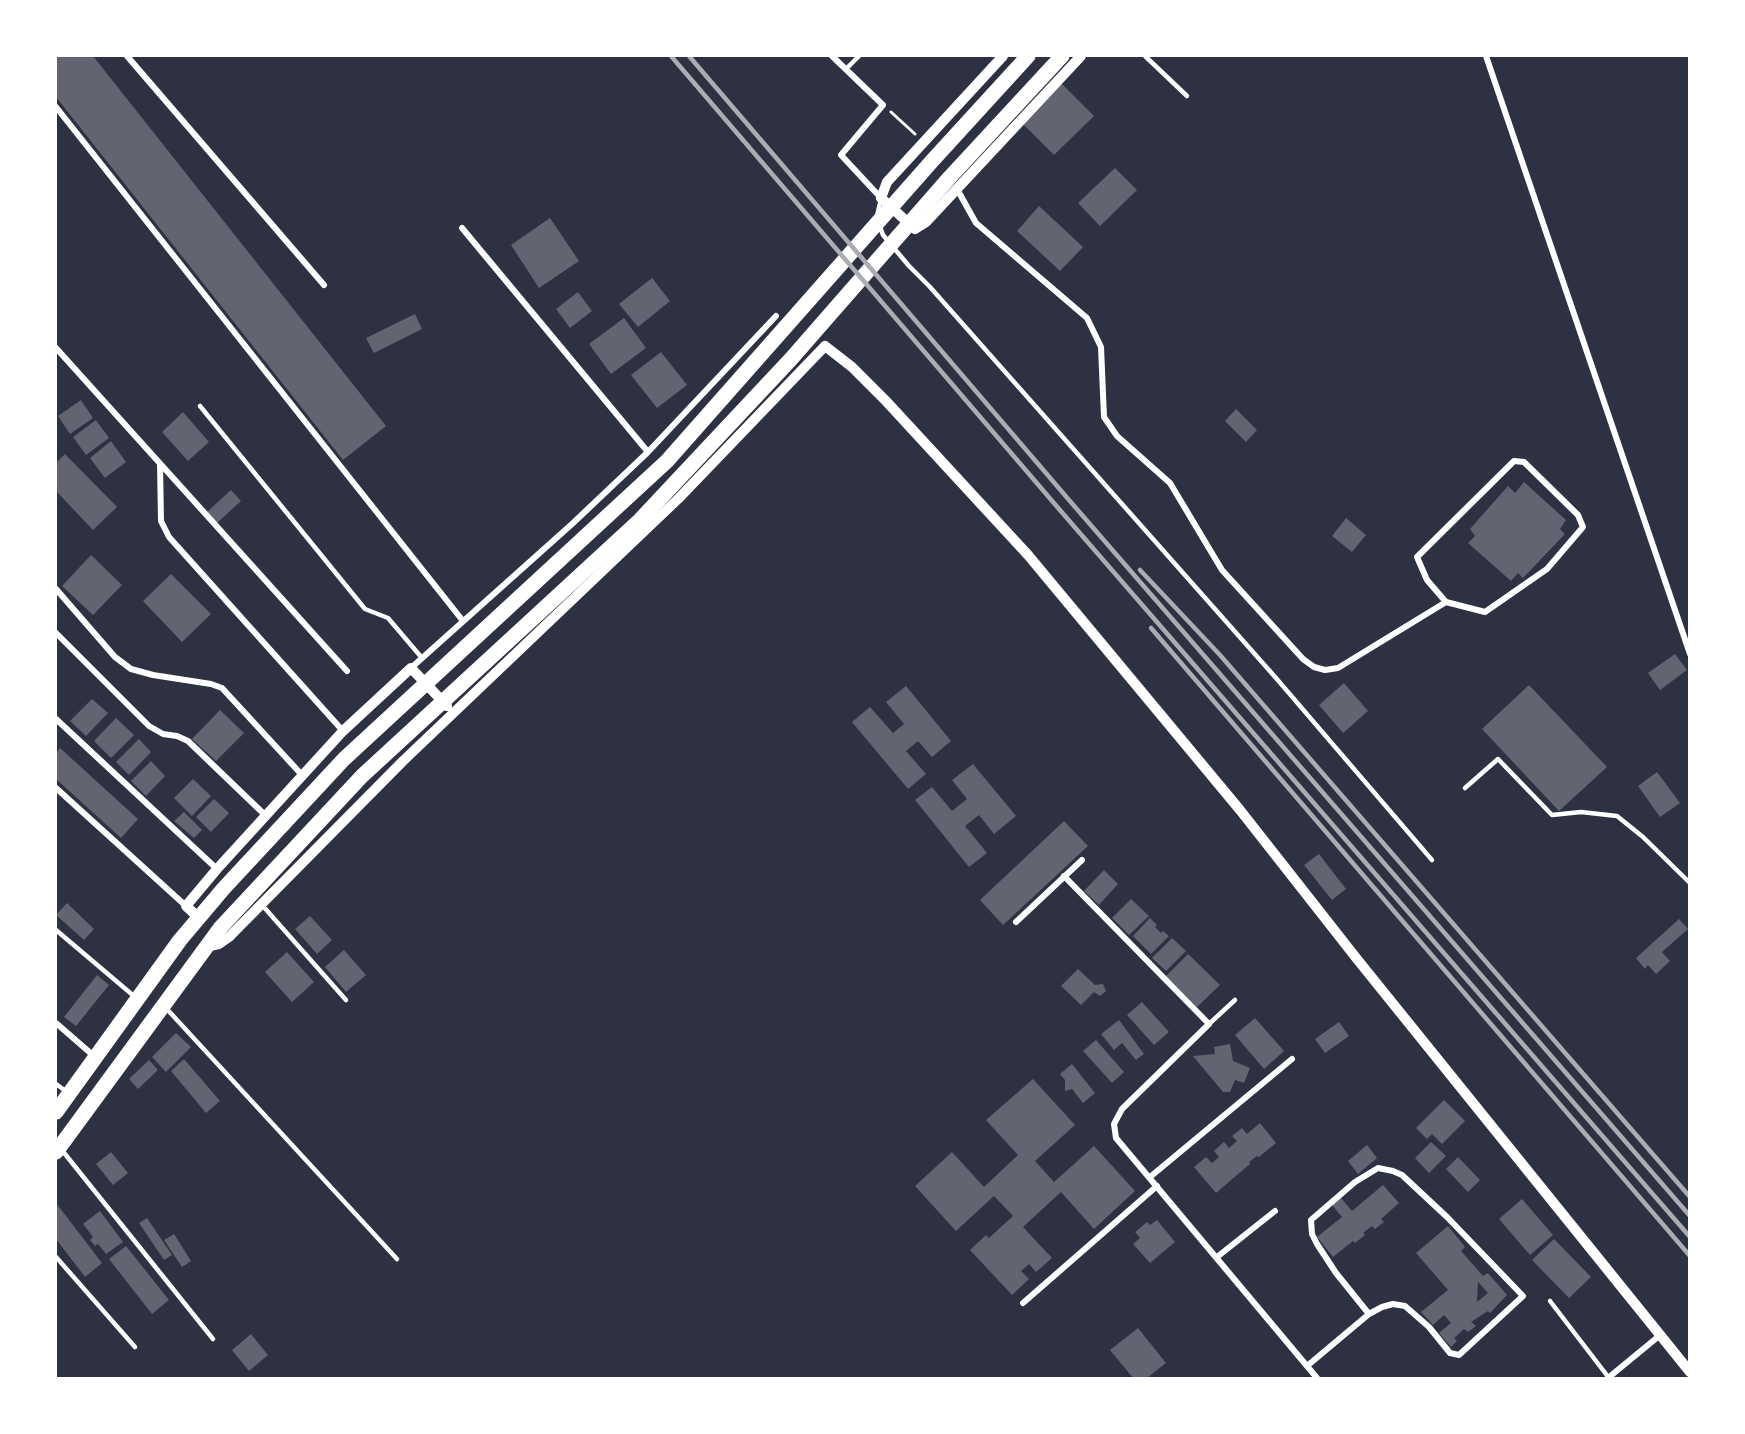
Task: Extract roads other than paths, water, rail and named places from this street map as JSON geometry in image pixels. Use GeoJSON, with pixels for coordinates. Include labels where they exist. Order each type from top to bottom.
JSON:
{"type":"FeatureCollection","features":[{"type":"Feature","properties":{"kind":"highway"},"geometry":{"type":"LineString","coordinates":[[56,1112],[201,913],[344,759],[666,461],[924,169],[1029,56]]}},
{"type":"Feature","properties":{"kind":"highway"},"geometry":{"type":"LineString","coordinates":[[57,1148],[221,927],[362,776],[640,520],[790,359],[950,177],[1062,56]]}},
{"type":"Feature","properties":{"kind":"street"},"geometry":{"type":"LineString","coordinates":[[127,56],[324,285]]}},
{"type":"Feature","properties":{"kind":"street"},"geometry":{"type":"LineString","coordinates":[[831,56],[883,105],[841,155],[881,198],[915,229],[926,222],[1081,56]]}},
{"type":"Feature","properties":{"kind":"street"},"geometry":{"type":"LineString","coordinates":[[881,198],[887,182],[1003,56]]}},
{"type":"Feature","properties":{"kind":"street"},"geometry":{"type":"LineString","coordinates":[[1486,56],[1689,654]]}},
{"type":"Feature","properties":{"kind":"street"},"geometry":{"type":"LineString","coordinates":[[56,107],[463,621]]}},
{"type":"Feature","properties":{"kind":"street"},"geometry":{"type":"LineString","coordinates":[[956,189],[976,223],[1087,318],[1101,347],[1104,417],[1117,436],[1170,483],[1222,570],[1303,659],[1314,667],[1325,670],[1338,668],[1446,602],[1485,612],[1547,569],[1583,527],[1578,515],[1524,462],[1514,461],[1417,557],[1427,580],[1446,602]]}},
{"type":"Feature","properties":{"kind":"street"},"geometry":{"type":"LineString","coordinates":[[462,228],[648,452]]}},
{"type":"Feature","properties":{"kind":"street"},"geometry":{"type":"LineString","coordinates":[[186,906],[265,815],[343,731],[572,524],[648,452],[776,316]]}},
{"type":"Feature","properties":{"kind":"street"},"geometry":{"type":"LineString","coordinates":[[205,947],[219,944],[229,937],[453,713],[678,499],[825,345],[852,367],[886,401],[1028,555],[1240,810],[1689,1372]]}},
{"type":"Feature","properties":{"kind":"street"},"geometry":{"type":"LineString","coordinates":[[56,348],[346,671]]}},
{"type":"Feature","properties":{"kind":"street"},"geometry":{"type":"LineString","coordinates":[[160,463],[161,521],[170,537],[343,731]]}},
{"type":"Feature","properties":{"kind":"street"},"geometry":{"type":"LineString","coordinates":[[56,590],[115,657],[131,669],[222,688],[302,775]]}},
{"type":"Feature","properties":{"kind":"street"},"geometry":{"type":"LineString","coordinates":[[56,633],[149,726],[164,734],[188,741],[265,815]]}},
{"type":"Feature","properties":{"kind":"street"},"geometry":{"type":"LineString","coordinates":[[411,668],[453,713]]}},
{"type":"Feature","properties":{"kind":"street"},"geometry":{"type":"LineString","coordinates":[[56,719],[217,869]]}},
{"type":"Feature","properties":{"kind":"street"},"geometry":{"type":"LineString","coordinates":[[56,788],[186,906],[201,913]]}},
{"type":"Feature","properties":{"kind":"street"},"geometry":{"type":"LineString","coordinates":[[1016,922],[1082,860]]}},
{"type":"Feature","properties":{"kind":"street"},"geometry":{"type":"LineString","coordinates":[[1064,876],[1209,1024],[1122,1109],[1114,1124],[1116,1138],[1317,1378]]}},
{"type":"Feature","properties":{"kind":"street"},"geometry":{"type":"LineString","coordinates":[[56,1023],[95,1057]]}},
{"type":"Feature","properties":{"kind":"street"},"geometry":{"type":"LineString","coordinates":[[1150,1177],[1292,1059]]}},
{"type":"Feature","properties":{"kind":"street"},"geometry":{"type":"LineString","coordinates":[[1307,1366],[1369,1314],[1393,1304],[1406,1306],[1429,1327],[1450,1353],[1459,1355],[1523,1296],[1447,1217],[1402,1176],[1393,1171],[1378,1168],[1355,1182],[1311,1220],[1312,1234],[1317,1244],[1336,1273],[1369,1314]]}},
{"type":"Feature","properties":{"kind":"street"},"geometry":{"type":"LineString","coordinates":[[1023,1303],[1157,1186]]}},
{"type":"Feature","properties":{"kind":"street"},"geometry":{"type":"LineString","coordinates":[[1216,1257],[1275,1211]]}},
{"type":"Feature","properties":{"kind":"street"},"geometry":{"type":"LineString","coordinates":[[1609,1378],[1659,1336]]}},
{"type":"Feature","properties":{"kind":"lane"},"geometry":{"type":"LineString","coordinates":[[846,69],[859,56]]}},
{"type":"Feature","properties":{"kind":"lane"},"geometry":{"type":"LineString","coordinates":[[1145,56],[1186,96]]}},
{"type":"Feature","properties":{"kind":"lane"},"geometry":{"type":"LineString","coordinates":[[881,198],[876,214],[883,235],[1252,651],[1432,860]]}},
{"type":"Feature","properties":{"kind":"lane"},"geometry":{"type":"LineString","coordinates":[[200,406],[365,609],[388,618],[423,658]]}},
{"type":"Feature","properties":{"kind":"lane"},"geometry":{"type":"LineString","coordinates":[[1465,788],[1498,759],[1552,814],[1581,812],[1617,816],[1643,837],[1689,883]]}},
{"type":"Feature","properties":{"kind":"lane"},"geometry":{"type":"LineString","coordinates":[[261,904],[346,1000]]}},
{"type":"Feature","properties":{"kind":"lane"},"geometry":{"type":"LineString","coordinates":[[56,930],[137,998]]}},
{"type":"Feature","properties":{"kind":"lane"},"geometry":{"type":"LineString","coordinates":[[1209,1024],[1235,1000]]}},
{"type":"Feature","properties":{"kind":"lane"},"geometry":{"type":"LineString","coordinates":[[163,1005],[397,1259]]}},
{"type":"Feature","properties":{"kind":"lane"},"geometry":{"type":"LineString","coordinates":[[56,1084],[69,1093]]}},
{"type":"Feature","properties":{"kind":"lane"},"geometry":{"type":"LineString","coordinates":[[57,1148],[213,1339]]}},
{"type":"Feature","properties":{"kind":"lane"},"geometry":{"type":"LineString","coordinates":[[56,1257],[135,1347]]}},
{"type":"Feature","properties":{"kind":"lane"},"geometry":{"type":"LineString","coordinates":[[1550,1301],[1609,1378]]}},
{"type":"Feature","properties":{"kind":"railway"},"geometry":{"type":"LineString","coordinates":[[671,56],[1059,509],[1690,1237]]}},
{"type":"Feature","properties":{"kind":"railway"},"geometry":{"type":"LineString","coordinates":[[689,56],[1069,500],[1690,1216]]}},
{"type":"Feature","properties":{"kind":"railway"},"geometry":{"type":"LineString","coordinates":[[1140,570],[1220,655],[1690,1197]]}},
{"type":"Feature","properties":{"kind":"railway"},"geometry":{"type":"LineString","coordinates":[[1151,628],[1690,1256]]}}]}
